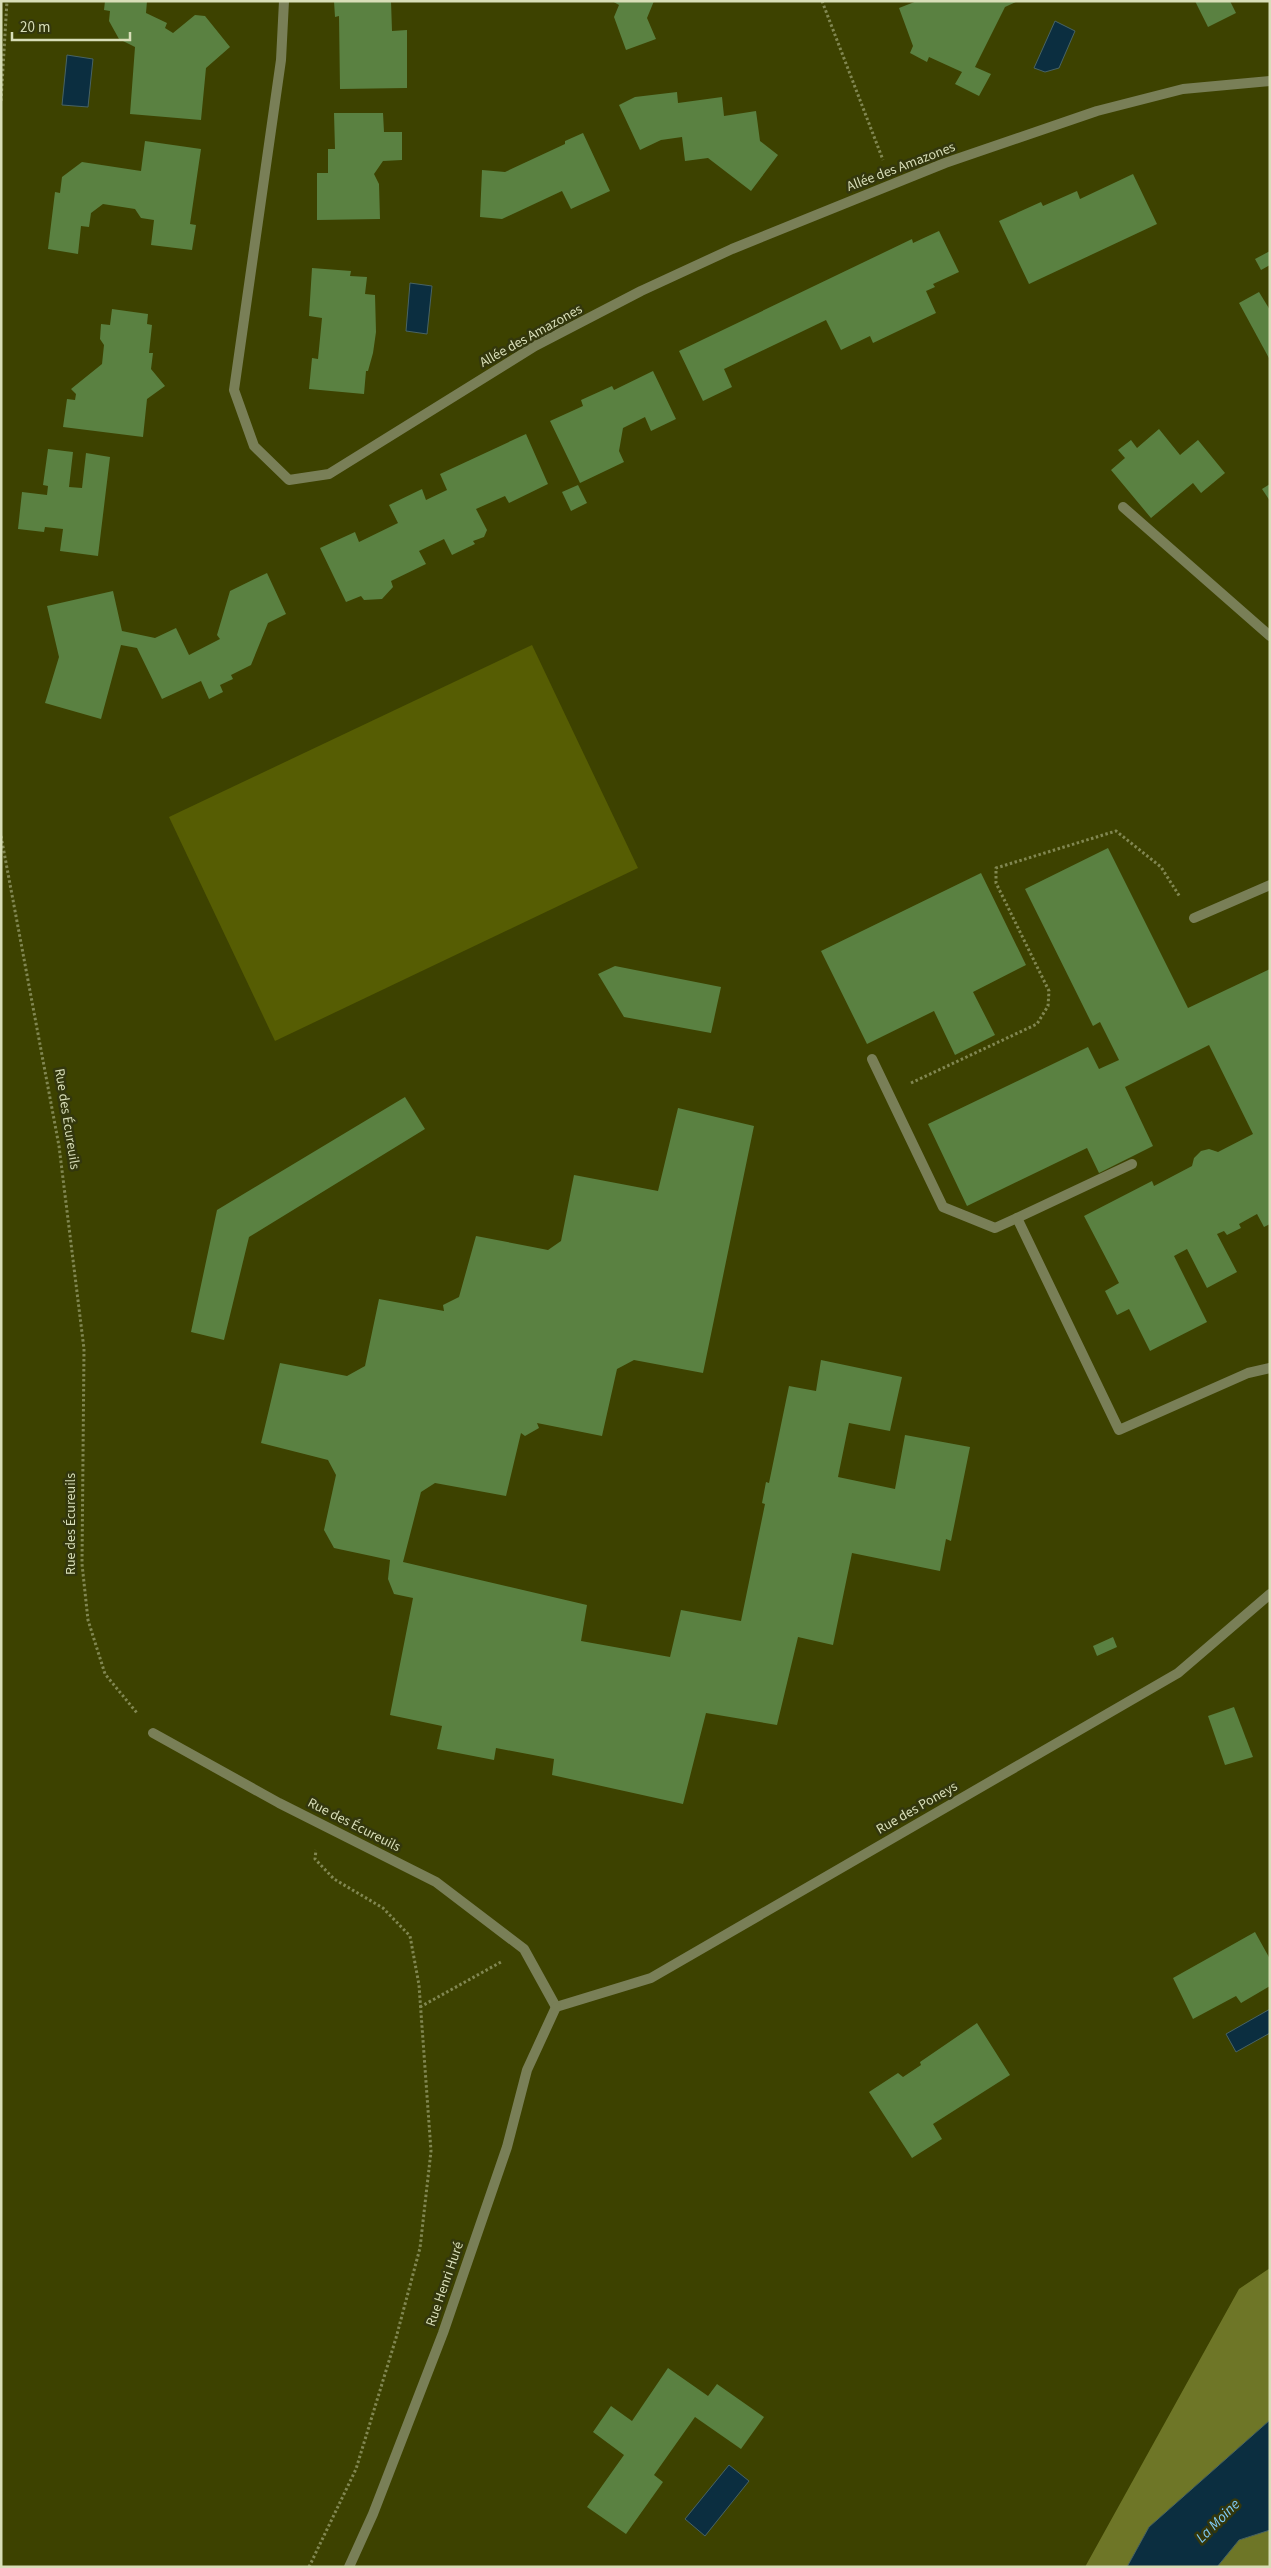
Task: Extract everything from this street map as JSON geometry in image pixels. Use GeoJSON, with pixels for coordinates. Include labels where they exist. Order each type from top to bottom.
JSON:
{"type":"FeatureCollection","features":[{"type":"Feature","properties":{"kind":"street","name":"Allée des Amazones"},"geometry":{"type":"LineString","coordinates":[[284,1],[281,60],[234,390],[254,446],[289,480],[329,474],[535,346],[641,291],[732,249],[892,184],[1096,111],[1183,89],[1270,81]]}},
{"type":"Feature","properties":{"kind":"street"},"geometry":{"type":"LineString","coordinates":[[1124,507],[1270,636]]}},
{"type":"Feature","properties":{"kind":"street"},"geometry":{"type":"LineString","coordinates":[[1194,918],[1270,885]]}},
{"type":"Feature","properties":{"kind":"street"},"geometry":{"type":"LineString","coordinates":[[872,1058],[943,1207],[995,1228],[1132,1164]]}},
{"type":"Feature","properties":{"kind":"street"},"geometry":{"type":"LineString","coordinates":[[1017,1218],[1119,1430],[1248,1373],[1270,1368]]}},
{"type":"Feature","properties":{"kind":"street","name":"Rue des Poneys"},"geometry":{"type":"LineString","coordinates":[[556,2007],[651,1978],[1178,1672],[1270,1594]]}},
{"type":"Feature","properties":{"kind":"street","name":"Rue des Écureuils"},"geometry":{"type":"LineString","coordinates":[[154,1733],[324,1826],[436,1882],[524,1949],[556,2007]]}},
{"type":"Feature","properties":{"kind":"street","name":"Rue Henri Huré"},"geometry":{"type":"LineString","coordinates":[[349,2567],[373,2514],[443,2333],[507,2147],[527,2070],[556,2007]]}},
{"type":"Feature","properties":{"kind":"path"},"geometry":{"type":"LineString","coordinates":[[1,101],[7,1]]}},
{"type":"Feature","properties":{"kind":"path"},"geometry":{"type":"LineString","coordinates":[[822,1],[892,184]]}},
{"type":"Feature","properties":{"kind":"path"},"geometry":{"type":"LineString","coordinates":[[889,1093],[1037,1024],[1048,1006],[1049,991],[996,883],[996,868],[1116,831],[1161,867],[1194,918]]}},
{"type":"Feature","properties":{"kind":"path","name":"Rue des Écureuils"},"geometry":{"type":"LineString","coordinates":[[1,836],[59,1146],[84,1349],[82,1564],[88,1620],[105,1674],[154,1733]]}},
{"type":"Feature","properties":{"kind":"path"},"geometry":{"type":"LineString","coordinates":[[309,2567],[356,2468],[420,2248],[431,2151],[419,1985],[410,1936],[383,1908],[334,1879],[315,1859],[317,1843],[324,1826]]}},
{"type":"Feature","properties":{"kind":"path"},"geometry":{"type":"LineString","coordinates":[[420,2007],[524,1949]]}},
{"type":"Feature","properties":{"kind":"green space"},"geometry":{"type":"Polygon","coordinates":[[[532,645],[638,868],[275,1041],[169,817],[532,645]]]}},
{"type":"Feature","properties":{"kind":"green space"},"geometry":{"type":"Polygon","coordinates":[[[1270,2268],[1270,2420],[1149,2527],[1127,2567],[1085,2567],[1239,2289],[1270,2268]]]}},
{"type":"Feature","properties":{"kind":"green space"},"geometry":{"type":"Polygon","coordinates":[[[1270,2530],[1270,2567],[1217,2567],[1239,2540],[1270,2530]]]}},
{"type":"Feature","properties":{"kind":"water"},"geometry":{"type":"Polygon","coordinates":[[[1055,21],[1075,31],[1059,68],[1045,72],[1034,68],[1055,21]]]}},
{"type":"Feature","properties":{"kind":"water"},"geometry":{"type":"Polygon","coordinates":[[[67,55],[93,59],[88,107],[62,105],[67,55]]]}},
{"type":"Feature","properties":{"kind":"water"},"geometry":{"type":"Polygon","coordinates":[[[410,283],[432,286],[427,334],[406,331],[410,283]]]}},
{"type":"Feature","properties":{"kind":"water"},"geometry":{"type":"Polygon","coordinates":[[[1270,2009],[1270,2033],[1236,2052],[1226,2034],[1270,2009]]]}},
{"type":"Feature","properties":{"kind":"water","name":"La Moine"},"geometry":{"type":"Polygon","coordinates":[[[1270,2420],[1270,2530],[1239,2540],[1217,2567],[1127,2567],[1149,2527],[1270,2420]]]}},
{"type":"Feature","properties":{"kind":"water"},"geometry":{"type":"Polygon","coordinates":[[[729,2465],[749,2481],[705,2536],[685,2519],[729,2465]]]}},
{"type":"Feature","properties":{"kind":"building"},"geometry":{"type":"Polygon","coordinates":[[[105,1],[147,1],[146,13],[167,23],[165,28],[173,33],[195,15],[205,16],[230,47],[206,68],[201,120],[130,114],[135,47],[119,39],[109,21],[110,11],[104,10],[105,1]]]}},
{"type":"Feature","properties":{"kind":"building"},"geometry":{"type":"Polygon","coordinates":[[[334,1],[391,1],[392,31],[407,30],[407,88],[340,89],[339,16],[335,17],[334,1]]]}},
{"type":"Feature","properties":{"kind":"building"},"geometry":{"type":"Polygon","coordinates":[[[612,1],[654,1],[647,18],[656,39],[626,50],[614,17],[619,5],[612,1]]]}},
{"type":"Feature","properties":{"kind":"building"},"geometry":{"type":"Polygon","coordinates":[[[917,1],[1018,1],[1005,7],[975,67],[991,74],[979,96],[955,84],[962,72],[929,57],[927,62],[910,53],[913,46],[899,8],[917,1]]]}},
{"type":"Feature","properties":{"kind":"building"},"geometry":{"type":"Polygon","coordinates":[[[1195,1],[1230,1],[1236,13],[1208,27],[1195,1]]]}},
{"type":"Feature","properties":{"kind":"building"},"geometry":{"type":"Polygon","coordinates":[[[677,92],[678,103],[722,97],[724,116],[756,111],[760,141],[778,155],[751,191],[708,158],[685,161],[682,137],[661,140],[640,150],[619,105],[635,97],[677,92]]]}},
{"type":"Feature","properties":{"kind":"building"},"geometry":{"type":"Polygon","coordinates":[[[334,113],[383,113],[384,132],[402,132],[402,160],[383,161],[374,174],[379,184],[380,219],[317,220],[317,173],[328,173],[328,149],[335,149],[334,113]]]}},
{"type":"Feature","properties":{"kind":"building"},"geometry":{"type":"Polygon","coordinates":[[[583,133],[610,191],[571,209],[562,191],[502,219],[480,217],[482,170],[505,172],[565,144],[565,141],[583,133]]]}},
{"type":"Feature","properties":{"kind":"building"},"geometry":{"type":"Polygon","coordinates":[[[145,141],[201,149],[190,224],[196,225],[192,250],[151,245],[154,220],[141,218],[135,209],[103,204],[91,213],[89,227],[81,226],[78,254],[48,249],[55,192],[60,193],[62,177],[82,162],[141,171],[145,141]]]}},
{"type":"Feature","properties":{"kind":"building"},"geometry":{"type":"Polygon","coordinates":[[[1133,174],[1157,224],[1029,284],[999,221],[1041,202],[1043,206],[1077,191],[1080,199],[1133,174]]]}},
{"type":"Feature","properties":{"kind":"building"},"geometry":{"type":"Polygon","coordinates":[[[939,231],[959,272],[933,284],[935,287],[926,291],[936,313],[873,343],[870,336],[841,350],[826,320],[724,369],[732,387],[703,401],[679,351],[912,239],[913,243],[939,231]]]}},
{"type":"Feature","properties":{"kind":"building"},"geometry":{"type":"Polygon","coordinates":[[[1270,251],[1270,265],[1261,270],[1255,259],[1270,251]]]}},
{"type":"Feature","properties":{"kind":"building"},"geometry":{"type":"Polygon","coordinates":[[[312,268],[351,271],[350,276],[367,277],[365,294],[375,295],[376,332],[373,353],[368,371],[366,371],[364,394],[309,389],[312,358],[318,359],[322,318],[309,316],[312,268]]]}},
{"type":"Feature","properties":{"kind":"building"},"geometry":{"type":"Polygon","coordinates":[[[1259,292],[1270,310],[1270,360],[1239,303],[1259,292]]]}},
{"type":"Feature","properties":{"kind":"building"},"geometry":{"type":"Polygon","coordinates":[[[112,309],[148,314],[147,324],[152,325],[149,353],[153,353],[151,369],[165,386],[147,399],[143,437],[63,427],[67,399],[75,400],[76,394],[71,389],[102,364],[104,345],[100,339],[101,324],[110,325],[112,309]]]}},
{"type":"Feature","properties":{"kind":"building"},"geometry":{"type":"Polygon","coordinates":[[[653,371],[676,419],[651,431],[645,417],[623,428],[619,451],[624,462],[580,483],[550,421],[583,406],[581,400],[612,386],[614,390],[653,371]]]}},
{"type":"Feature","properties":{"kind":"building"},"geometry":{"type":"Polygon","coordinates":[[[1159,429],[1180,455],[1198,440],[1225,473],[1201,493],[1193,483],[1151,518],[1111,470],[1125,458],[1118,450],[1131,440],[1137,448],[1159,429]]]}},
{"type":"Feature","properties":{"kind":"building"},"geometry":{"type":"Polygon","coordinates":[[[526,434],[548,484],[509,503],[505,496],[476,509],[487,530],[484,537],[473,541],[475,544],[452,555],[444,539],[419,551],[426,564],[391,581],[393,587],[382,599],[364,600],[361,596],[346,602],[320,548],[355,532],[359,542],[398,523],[389,505],[422,489],[426,500],[447,490],[440,474],[526,434]]]}},
{"type":"Feature","properties":{"kind":"building"},"geometry":{"type":"Polygon","coordinates":[[[48,449],[73,452],[69,487],[82,488],[86,453],[110,457],[98,556],[60,551],[63,529],[45,527],[44,532],[18,529],[22,492],[47,495],[48,486],[43,485],[48,449]]]}},
{"type":"Feature","properties":{"kind":"building"},"geometry":{"type":"Polygon","coordinates":[[[1270,484],[1270,501],[1262,489],[1270,484]]]}},
{"type":"Feature","properties":{"kind":"building"},"geometry":{"type":"Polygon","coordinates":[[[578,485],[587,503],[571,511],[562,492],[578,485]]]}},
{"type":"Feature","properties":{"kind":"building"},"geometry":{"type":"Polygon","coordinates":[[[267,573],[286,614],[268,623],[251,665],[231,675],[233,679],[220,685],[223,692],[209,699],[201,681],[162,699],[137,648],[121,645],[101,719],[45,703],[59,657],[47,606],[113,591],[122,631],[155,638],[176,628],[189,655],[220,639],[217,635],[230,591],[267,573]]]}},
{"type":"Feature","properties":{"kind":"building"},"geometry":{"type":"Polygon","coordinates":[[[1108,848],[1188,1008],[1270,969],[1270,1224],[1264,1227],[1257,1214],[1239,1224],[1241,1228],[1227,1235],[1224,1231],[1217,1234],[1237,1272],[1207,1288],[1187,1249],[1174,1256],[1207,1322],[1150,1351],[1129,1309],[1117,1315],[1105,1291],[1119,1283],[1084,1216],[1152,1181],[1154,1186],[1192,1166],[1194,1158],[1201,1151],[1209,1149],[1218,1152],[1253,1134],[1209,1045],[1125,1087],[1153,1146],[1099,1173],[1087,1148],[967,1206],[928,1124],[1088,1047],[1099,1069],[1119,1060],[1100,1022],[1093,1026],[1025,889],[1108,848]]]}},
{"type":"Feature","properties":{"kind":"building"},"geometry":{"type":"Polygon","coordinates":[[[981,873],[1026,965],[973,992],[995,1035],[955,1055],[934,1011],[867,1044],[821,951],[981,873]]]}},
{"type":"Feature","properties":{"kind":"building"},"geometry":{"type":"Polygon","coordinates":[[[615,966],[721,987],[711,1033],[624,1017],[598,974],[615,966]]]}},
{"type":"Feature","properties":{"kind":"building"},"geometry":{"type":"Polygon","coordinates":[[[405,1097],[425,1129],[249,1237],[224,1340],[191,1332],[217,1210],[405,1097]]]}},
{"type":"Feature","properties":{"kind":"building"},"geometry":{"type":"Polygon","coordinates":[[[678,1108],[754,1126],[703,1373],[634,1360],[617,1369],[602,1436],[537,1423],[539,1428],[525,1436],[521,1433],[506,1496],[435,1483],[421,1492],[403,1562],[587,1605],[581,1641],[670,1657],[681,1610],[741,1621],[765,1504],[762,1503],[766,1482],[769,1483],[789,1386],[816,1391],[821,1360],[902,1377],[890,1431],[849,1423],[838,1477],[895,1489],[905,1435],[970,1447],[951,1541],[946,1539],[940,1571],[852,1553],[833,1645],[798,1637],[777,1725],[706,1713],[683,1804],[552,1775],[554,1759],[496,1748],[494,1760],[437,1749],[442,1726],[390,1715],[413,1598],[394,1594],[388,1579],[390,1560],[334,1548],[324,1530],[336,1475],[328,1460],[261,1443],[280,1363],[347,1376],[365,1366],[379,1299],[444,1311],[443,1305],[459,1297],[476,1236],[548,1250],[561,1241],[574,1175],[658,1191],[678,1108]]]}},
{"type":"Feature","properties":{"kind":"building"},"geometry":{"type":"Polygon","coordinates":[[[1113,1637],[1117,1647],[1097,1656],[1093,1646],[1113,1637]]]}},
{"type":"Feature","properties":{"kind":"building"},"geometry":{"type":"Polygon","coordinates":[[[1234,1707],[1253,1757],[1225,1765],[1208,1716],[1234,1707]]]}},
{"type":"Feature","properties":{"kind":"building"},"geometry":{"type":"Polygon","coordinates":[[[1255,1932],[1270,1959],[1270,1986],[1241,2003],[1236,1996],[1193,2019],[1173,1978],[1255,1932]]]}},
{"type":"Feature","properties":{"kind":"building"},"geometry":{"type":"Polygon","coordinates":[[[977,2023],[1010,2075],[933,2124],[942,2139],[912,2158],[869,2092],[898,2073],[903,2077],[921,2065],[920,2062],[977,2023]]]}},
{"type":"Feature","properties":{"kind":"building"},"geometry":{"type":"Polygon","coordinates":[[[668,2368],[708,2396],[717,2384],[764,2417],[741,2449],[695,2417],[654,2475],[663,2482],[626,2534],[587,2507],[624,2455],[593,2432],[611,2406],[632,2421],[668,2368]]]}}]}
